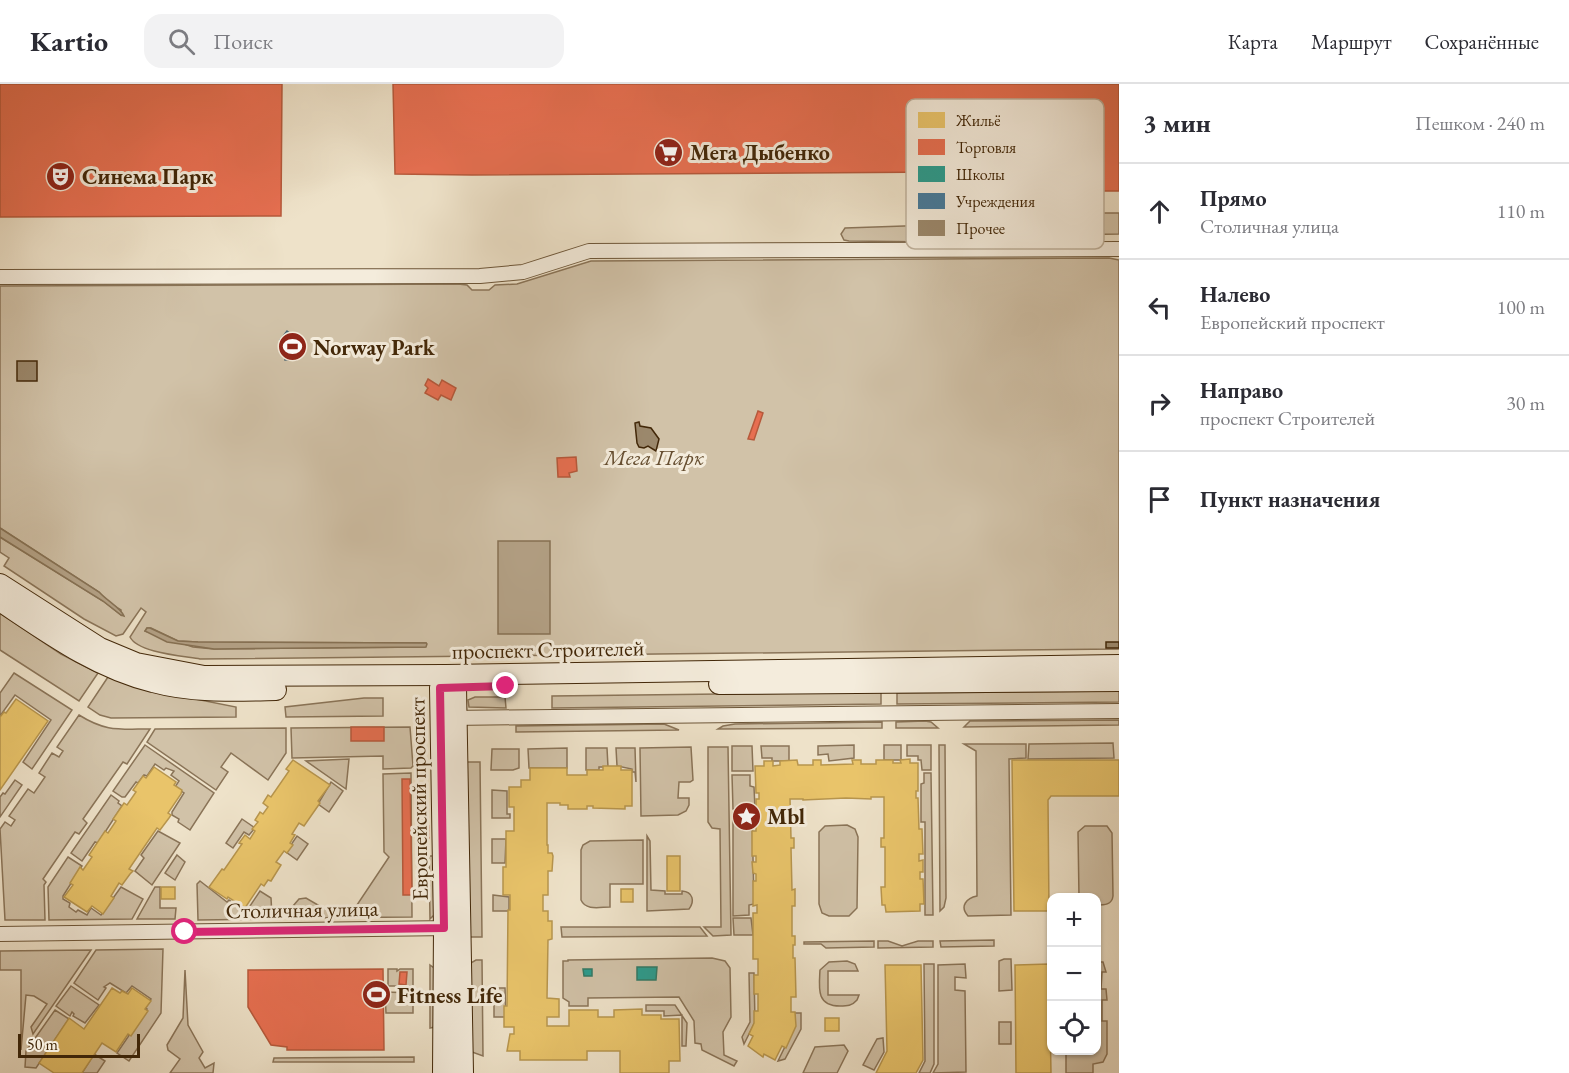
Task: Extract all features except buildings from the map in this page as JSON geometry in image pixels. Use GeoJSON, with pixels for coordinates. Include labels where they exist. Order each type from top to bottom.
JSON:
{"type":"FeatureCollection","features":[{"type":"Feature","properties":{"kind":"street"},"geometry":{"type":"LineString","coordinates":[[0,277],[480,276],[523,272],[589,251],[1119,249]]}},
{"type":"Feature","properties":{"kind":"street","name":"проспект Строителей"},"geometry":{"type":"LineString","coordinates":[[0,584],[100,648],[157,669],[204,676],[447,683],[1119,681]]}},
{"type":"Feature","properties":{"kind":"street","name":"проспект Строителей"},"geometry":{"type":"LineString","coordinates":[[0,601],[75,650],[124,672],[154,682],[213,691],[1119,665]]}},
{"type":"Feature","properties":{"kind":"street","name":"Европейский проспект"},"geometry":{"type":"LineString","coordinates":[[447,683],[453,928],[464,1073]]}},
{"type":"Feature","properties":{"kind":"street"},"geometry":{"type":"LineString","coordinates":[[448,718],[1119,711]]}},
{"type":"Feature","properties":{"kind":"street","name":"Европейский проспект"},"geometry":{"type":"LineString","coordinates":[[443,1073],[453,928]]}},
{"type":"Feature","properties":{"kind":"street","name":"Столичная улица"},"geometry":{"type":"LineString","coordinates":[[0,934],[453,928]]}},
{"type":"Feature","properties":{"kind":"green space"},"geometry":{"type":"Polygon","coordinates":[[[1104,213],[1119,213],[1119,234],[1104,234],[1104,213]]]}},
{"type":"Feature","properties":{"kind":"green space"},"geometry":{"type":"Polygon","coordinates":[[[906,226],[906,242],[844,240],[841,234],[845,228],[906,226]]]}},
{"type":"Feature","properties":{"kind":"green space","name":"Мега Парк"},"geometry":{"type":"Polygon","coordinates":[[[1109,258],[1119,260],[1119,649],[200,659],[162,653],[142,647],[135,642],[130,637],[146,612],[141,608],[123,634],[116,636],[84,619],[4,566],[9,558],[0,552],[0,537],[103,601],[121,615],[121,610],[109,603],[99,592],[0,528],[0,286],[458,284],[467,285],[472,290],[489,290],[495,285],[517,284],[591,261],[1109,258]],[[151,628],[145,631],[193,647],[214,649],[425,647],[426,643],[178,641],[151,628]]]}},
{"type":"Feature","properties":{"kind":"green space"},"geometry":{"type":"Polygon","coordinates":[[[0,613],[61,654],[98,673],[79,701],[0,650],[0,613]]]}},
{"type":"Feature","properties":{"kind":"green space"},"geometry":{"type":"Polygon","coordinates":[[[14,673],[72,710],[32,769],[23,762],[51,720],[15,695],[0,716],[0,693],[14,673]]]}},
{"type":"Feature","properties":{"kind":"green space"},"geometry":{"type":"Polygon","coordinates":[[[108,677],[140,688],[236,707],[236,717],[111,718],[100,715],[88,707],[108,677]]]}},
{"type":"Feature","properties":{"kind":"green space"},"geometry":{"type":"Polygon","coordinates":[[[1119,691],[1119,702],[897,704],[897,693],[1119,691]]]}},
{"type":"Feature","properties":{"kind":"green space"},"geometry":{"type":"Polygon","coordinates":[[[881,692],[881,704],[552,708],[552,696],[881,692]]]}},
{"type":"Feature","properties":{"kind":"green space"},"geometry":{"type":"Polygon","coordinates":[[[475,697],[505,697],[506,708],[469,707],[468,700],[475,697]]]}},
{"type":"Feature","properties":{"kind":"green space"},"geometry":{"type":"Polygon","coordinates":[[[383,698],[383,716],[286,717],[285,707],[383,698]]]}},
{"type":"Feature","properties":{"kind":"green space"},"geometry":{"type":"Polygon","coordinates":[[[79,715],[105,727],[150,729],[127,764],[123,762],[83,819],[87,823],[79,834],[75,832],[43,879],[46,882],[44,885],[45,920],[5,920],[0,829],[5,822],[11,826],[15,820],[9,816],[28,789],[34,793],[45,777],[39,773],[52,753],[59,757],[63,751],[57,747],[79,715]]]}},
{"type":"Feature","properties":{"kind":"green space"},"geometry":{"type":"Polygon","coordinates":[[[1119,720],[1119,725],[964,727],[970,721],[1119,720]]]}},
{"type":"Feature","properties":{"kind":"green space"},"geometry":{"type":"Polygon","coordinates":[[[882,722],[882,728],[718,729],[735,724],[882,722]]]}},
{"type":"Feature","properties":{"kind":"green space"},"geometry":{"type":"Polygon","coordinates":[[[896,722],[931,722],[938,728],[896,728],[896,722]]]}},
{"type":"Feature","properties":{"kind":"green space"},"geometry":{"type":"Polygon","coordinates":[[[664,724],[679,730],[516,732],[516,726],[664,724]]]}},
{"type":"Feature","properties":{"kind":"green space"},"geometry":{"type":"Polygon","coordinates":[[[410,727],[413,766],[411,768],[383,769],[383,756],[292,758],[291,728],[410,727]]]}},
{"type":"Feature","properties":{"kind":"green space"},"geometry":{"type":"Polygon","coordinates":[[[286,728],[286,753],[268,780],[231,753],[221,767],[228,772],[216,790],[147,742],[155,729],[286,728]]]}},
{"type":"Feature","properties":{"kind":"green space"},"geometry":{"type":"Polygon","coordinates":[[[1113,743],[1114,758],[1028,759],[1029,744],[1113,743]]]}},
{"type":"Feature","properties":{"kind":"green space"},"geometry":{"type":"Polygon","coordinates":[[[964,744],[1026,744],[1026,758],[1009,759],[1011,915],[968,916],[964,909],[967,901],[977,896],[976,751],[964,744]]]}},
{"type":"Feature","properties":{"kind":"green space"},"geometry":{"type":"Polygon","coordinates":[[[145,745],[214,793],[190,830],[172,815],[184,793],[175,787],[179,781],[171,775],[174,771],[166,768],[164,770],[155,764],[147,776],[144,775],[138,783],[136,782],[125,797],[113,791],[145,745]]]}},
{"type":"Feature","properties":{"kind":"green space"},"geometry":{"type":"Polygon","coordinates":[[[854,745],[854,758],[829,761],[828,754],[818,755],[818,746],[854,745]]]}},
{"type":"Feature","properties":{"kind":"green space"},"geometry":{"type":"Polygon","coordinates":[[[884,745],[901,745],[901,760],[884,760],[884,745]]]}},
{"type":"Feature","properties":{"kind":"green space"},"geometry":{"type":"Polygon","coordinates":[[[907,745],[931,745],[931,770],[922,770],[918,756],[907,756],[907,745]]]}},
{"type":"Feature","properties":{"kind":"green space"},"geometry":{"type":"Polygon","coordinates":[[[939,745],[945,745],[946,898],[944,907],[940,911],[939,745]]]}},
{"type":"Feature","properties":{"kind":"green space"},"geometry":{"type":"Polygon","coordinates":[[[732,746],[752,746],[753,771],[732,771],[732,746]]]}},
{"type":"Feature","properties":{"kind":"green space"},"geometry":{"type":"Polygon","coordinates":[[[761,746],[789,746],[789,761],[772,761],[772,758],[762,758],[761,746]]]}},
{"type":"Feature","properties":{"kind":"green space"},"geometry":{"type":"Polygon","coordinates":[[[691,747],[693,780],[679,782],[678,798],[689,798],[686,811],[678,815],[641,816],[640,748],[691,747]]]}},
{"type":"Feature","properties":{"kind":"green space"},"geometry":{"type":"Polygon","coordinates":[[[708,747],[728,747],[731,935],[713,936],[704,927],[721,927],[720,829],[712,828],[708,822],[708,747]]]}},
{"type":"Feature","properties":{"kind":"green space"},"geometry":{"type":"Polygon","coordinates":[[[567,748],[567,768],[529,768],[528,749],[567,748]]]}},
{"type":"Feature","properties":{"kind":"green space"},"geometry":{"type":"Polygon","coordinates":[[[586,748],[607,748],[608,767],[586,770],[586,748]]]}},
{"type":"Feature","properties":{"kind":"green space"},"geometry":{"type":"Polygon","coordinates":[[[616,748],[635,748],[636,782],[635,772],[632,772],[632,769],[617,766],[616,748]]]}},
{"type":"Feature","properties":{"kind":"green space"},"geometry":{"type":"Polygon","coordinates":[[[492,749],[519,749],[519,768],[491,770],[492,749]]]}},
{"type":"Feature","properties":{"kind":"green space"},"geometry":{"type":"Polygon","coordinates":[[[349,759],[346,789],[306,761],[349,759]]]}},
{"type":"Feature","properties":{"kind":"green space"},"geometry":{"type":"Polygon","coordinates":[[[467,762],[480,762],[482,937],[469,937],[467,762]]]}},
{"type":"Feature","properties":{"kind":"green space"},"geometry":{"type":"Polygon","coordinates":[[[411,773],[412,917],[295,918],[293,906],[299,899],[306,898],[335,915],[351,914],[389,857],[384,852],[383,774],[411,773]]]}},
{"type":"Feature","properties":{"kind":"green space"},"geometry":{"type":"Polygon","coordinates":[[[924,773],[931,773],[933,915],[925,915],[925,822],[921,822],[921,784],[924,783],[924,773]]]}},
{"type":"Feature","properties":{"kind":"green space"},"geometry":{"type":"Polygon","coordinates":[[[732,775],[750,775],[750,786],[754,787],[755,809],[733,809],[732,775]]]}},
{"type":"Feature","properties":{"kind":"green space"},"geometry":{"type":"Polygon","coordinates":[[[15,780],[22,785],[0,817],[0,797],[15,780]]]}},
{"type":"Feature","properties":{"kind":"green space"},"geometry":{"type":"Polygon","coordinates":[[[331,782],[343,791],[329,812],[318,804],[331,782]]]}},
{"type":"Feature","properties":{"kind":"green space"},"geometry":{"type":"Polygon","coordinates":[[[492,790],[507,791],[507,814],[510,814],[510,818],[492,818],[492,790]]]}},
{"type":"Feature","properties":{"kind":"green space"},"geometry":{"type":"Polygon","coordinates":[[[111,795],[122,806],[98,843],[95,842],[82,861],[71,853],[111,795]]]}},
{"type":"Feature","properties":{"kind":"green space"},"geometry":{"type":"Polygon","coordinates":[[[733,813],[752,813],[754,904],[749,905],[749,915],[733,916],[733,813]]]}},
{"type":"Feature","properties":{"kind":"green space"},"geometry":{"type":"Polygon","coordinates":[[[242,819],[255,828],[249,835],[244,832],[233,848],[226,843],[242,819]]]}},
{"type":"Feature","properties":{"kind":"green space"},"geometry":{"type":"Polygon","coordinates":[[[847,825],[855,829],[858,837],[857,908],[849,916],[829,916],[822,913],[819,904],[819,832],[825,826],[847,825]]]}},
{"type":"Feature","properties":{"kind":"green space"},"geometry":{"type":"Polygon","coordinates":[[[1085,826],[1107,826],[1112,833],[1113,896],[1111,901],[1105,905],[1101,905],[1101,893],[1079,893],[1078,832],[1085,826]]]}},
{"type":"Feature","properties":{"kind":"green space"},"geometry":{"type":"Polygon","coordinates":[[[158,831],[180,843],[152,885],[135,871],[144,858],[141,855],[158,831]]]}},
{"type":"Feature","properties":{"kind":"green space"},"geometry":{"type":"Polygon","coordinates":[[[297,836],[308,844],[297,860],[286,852],[297,836]]]}},
{"type":"Feature","properties":{"kind":"green space"},"geometry":{"type":"Polygon","coordinates":[[[647,836],[650,841],[651,890],[665,891],[665,894],[682,894],[682,891],[689,893],[692,900],[689,909],[647,911],[647,836]]]}},
{"type":"Feature","properties":{"kind":"green space"},"geometry":{"type":"Polygon","coordinates":[[[492,839],[506,839],[505,863],[492,863],[492,839]]]}},
{"type":"Feature","properties":{"kind":"green space"},"geometry":{"type":"Polygon","coordinates":[[[643,840],[643,884],[610,884],[610,907],[586,906],[581,900],[581,850],[583,845],[590,841],[643,840]]]}},
{"type":"Feature","properties":{"kind":"green space"},"geometry":{"type":"Polygon","coordinates":[[[177,855],[185,862],[175,880],[165,873],[177,855]]]}},
{"type":"Feature","properties":{"kind":"green space"},"geometry":{"type":"Polygon","coordinates":[[[429,856],[433,856],[434,915],[430,919],[429,856]]]}},
{"type":"Feature","properties":{"kind":"green space"},"geometry":{"type":"Polygon","coordinates":[[[68,857],[82,866],[63,896],[63,899],[70,903],[69,907],[87,915],[91,908],[101,915],[121,887],[143,899],[132,919],[49,920],[48,887],[68,857]]]}},
{"type":"Feature","properties":{"kind":"green space"},"geometry":{"type":"Polygon","coordinates":[[[200,881],[227,902],[229,900],[243,910],[248,909],[260,891],[271,898],[272,916],[269,919],[198,920],[197,884],[200,881]]]}},
{"type":"Feature","properties":{"kind":"green space"},"geometry":{"type":"Polygon","coordinates":[[[155,887],[160,887],[160,908],[176,908],[175,919],[137,919],[155,887]]]}},
{"type":"Feature","properties":{"kind":"green space"},"geometry":{"type":"Polygon","coordinates":[[[493,895],[509,897],[509,911],[493,911],[493,895]]]}},
{"type":"Feature","properties":{"kind":"green space"},"geometry":{"type":"Polygon","coordinates":[[[733,918],[751,918],[753,935],[734,935],[733,918]]]}},
{"type":"Feature","properties":{"kind":"green space"},"geometry":{"type":"Polygon","coordinates":[[[561,927],[700,927],[707,936],[562,937],[561,927]]]}},
{"type":"Feature","properties":{"kind":"green space"},"geometry":{"type":"Polygon","coordinates":[[[994,940],[994,946],[941,947],[940,941],[994,940]]]}},
{"type":"Feature","properties":{"kind":"green space"},"geometry":{"type":"Polygon","coordinates":[[[874,941],[874,947],[826,948],[821,944],[804,944],[804,942],[874,941]]]}},
{"type":"Feature","properties":{"kind":"green space"},"geometry":{"type":"Polygon","coordinates":[[[878,941],[888,941],[902,946],[918,941],[933,941],[933,947],[878,948],[878,941]]]}},
{"type":"Feature","properties":{"kind":"green space"},"geometry":{"type":"Polygon","coordinates":[[[163,949],[161,1013],[129,1061],[117,1053],[147,1009],[145,1008],[151,999],[132,986],[126,993],[110,983],[104,987],[106,988],[98,1000],[74,983],[96,950],[163,949]]]}},
{"type":"Feature","properties":{"kind":"green space"},"geometry":{"type":"Polygon","coordinates":[[[91,950],[33,1034],[31,1027],[47,1004],[34,996],[26,995],[21,1050],[21,970],[0,970],[0,951],[91,950]]]}},
{"type":"Feature","properties":{"kind":"green space"},"geometry":{"type":"Polygon","coordinates":[[[712,958],[725,961],[730,968],[731,1017],[723,1032],[724,1055],[737,1061],[734,1066],[702,1050],[701,1044],[695,1043],[694,1021],[679,997],[588,998],[588,1006],[569,1006],[569,1002],[563,998],[563,961],[712,958]]]}},
{"type":"Feature","properties":{"kind":"green space"},"geometry":{"type":"Polygon","coordinates":[[[1011,959],[1012,990],[999,991],[999,961],[1011,959]]]}},
{"type":"Feature","properties":{"kind":"green space"},"geometry":{"type":"Polygon","coordinates":[[[482,960],[483,1056],[472,1052],[469,964],[482,960]]]}},
{"type":"Feature","properties":{"kind":"green space"},"geometry":{"type":"Polygon","coordinates":[[[847,961],[855,964],[858,971],[828,971],[828,995],[859,995],[857,1000],[845,1006],[827,1003],[821,995],[820,970],[829,962],[847,961]]]}},
{"type":"Feature","properties":{"kind":"green space"},"geometry":{"type":"Polygon","coordinates":[[[1101,962],[1103,962],[1106,972],[1102,972],[1101,989],[1101,962]]]}},
{"type":"Feature","properties":{"kind":"green space"},"geometry":{"type":"Polygon","coordinates":[[[924,964],[934,964],[934,1064],[930,1073],[919,1073],[925,1061],[924,964]]]}},
{"type":"Feature","properties":{"kind":"green space"},"geometry":{"type":"Polygon","coordinates":[[[965,964],[966,978],[955,977],[955,990],[965,991],[966,1072],[933,1073],[938,1064],[938,965],[965,964]]]}},
{"type":"Feature","properties":{"kind":"green space"},"geometry":{"type":"Polygon","coordinates":[[[430,965],[434,968],[435,1027],[430,1028],[430,965]]]}},
{"type":"Feature","properties":{"kind":"green space"},"geometry":{"type":"Polygon","coordinates":[[[388,969],[397,969],[397,971],[413,969],[413,986],[388,986],[388,969]]]}},
{"type":"Feature","properties":{"kind":"green space"},"geometry":{"type":"Polygon","coordinates":[[[185,970],[188,1025],[203,1052],[199,1058],[205,1068],[214,1063],[213,1073],[170,1073],[180,1059],[168,1050],[167,1045],[183,1018],[185,970]]]}},
{"type":"Feature","properties":{"kind":"green space"},"geometry":{"type":"Polygon","coordinates":[[[749,973],[754,973],[755,1022],[744,1044],[742,1037],[750,1022],[749,973]]]}},
{"type":"Feature","properties":{"kind":"green space"},"geometry":{"type":"Polygon","coordinates":[[[71,986],[99,1005],[85,1023],[73,1016],[72,1012],[70,1016],[56,1006],[71,986]]]}},
{"type":"Feature","properties":{"kind":"green space"},"geometry":{"type":"Polygon","coordinates":[[[494,988],[505,988],[506,1017],[494,1017],[494,988]]]}},
{"type":"Feature","properties":{"kind":"green space"},"geometry":{"type":"Polygon","coordinates":[[[1101,989],[1106,989],[1107,1000],[1102,1000],[1102,1021],[1107,1021],[1107,1054],[1103,1062],[1093,1064],[1093,1073],[1066,1073],[1066,1055],[1101,1055],[1101,989]]]}},
{"type":"Feature","properties":{"kind":"green space"},"geometry":{"type":"Polygon","coordinates":[[[385,992],[413,993],[413,1013],[386,1013],[385,992]]]}},
{"type":"Feature","properties":{"kind":"green space"},"geometry":{"type":"Polygon","coordinates":[[[646,1005],[675,1005],[682,1015],[664,1016],[664,1011],[646,1011],[646,1005]]]}},
{"type":"Feature","properties":{"kind":"green space"},"geometry":{"type":"Polygon","coordinates":[[[55,1010],[69,1019],[36,1068],[25,1067],[26,1051],[55,1010]]]}},
{"type":"Feature","properties":{"kind":"green space"},"geometry":{"type":"Polygon","coordinates":[[[794,1013],[801,1013],[801,1029],[785,1059],[778,1061],[794,1028],[794,1013]]]}},
{"type":"Feature","properties":{"kind":"green space"},"geometry":{"type":"Polygon","coordinates":[[[682,1016],[687,1023],[686,1046],[682,1046],[682,1016]]]}},
{"type":"Feature","properties":{"kind":"green space"},"geometry":{"type":"Polygon","coordinates":[[[999,1022],[1011,1022],[1011,1044],[999,1044],[999,1022]]]}},
{"type":"Feature","properties":{"kind":"green space"},"geometry":{"type":"Polygon","coordinates":[[[883,1038],[884,1052],[874,1070],[863,1065],[877,1039],[883,1038]]]}},
{"type":"Feature","properties":{"kind":"green space"},"geometry":{"type":"Polygon","coordinates":[[[844,1045],[848,1051],[837,1073],[803,1073],[815,1047],[844,1045]]]}},
{"type":"Feature","properties":{"kind":"green space"},"geometry":{"type":"Polygon","coordinates":[[[94,1054],[105,1061],[97,1073],[82,1073],[94,1054]]]}},
{"type":"Feature","properties":{"kind":"green space"},"geometry":{"type":"Polygon","coordinates":[[[414,1057],[414,1062],[273,1062],[274,1058],[414,1057]]]}},
{"type":"Feature","properties":{"kind":"shaded area"},"geometry":{"type":"Polygon","coordinates":[[[0,528],[99,592],[124,616],[0,537],[0,528]]]}},
{"type":"Feature","properties":{"kind":"shaded area"},"geometry":{"type":"Polygon","coordinates":[[[498,541],[550,541],[550,634],[498,634],[498,541]]]}},
{"type":"Feature","properties":{"kind":"shaded area"},"geometry":{"type":"Polygon","coordinates":[[[147,628],[178,641],[427,644],[426,647],[214,649],[167,642],[145,631],[147,628]]]}},
{"type":"Feature","properties":{"kind":"place","name":"Мега Дыбенко"},"geometry":{"type":"Point","coordinates":[669,152]}},
{"type":"Feature","properties":{"kind":"place","name":"Синема Парк"},"geometry":{"type":"Point","coordinates":[61,176]}},
{"type":"Feature","properties":{"kind":"place","name":"Norway Park"},"geometry":{"type":"Point","coordinates":[292,347]}},
{"type":"Feature","properties":{"kind":"place","name":"Mbl"},"geometry":{"type":"Point","coordinates":[746,816]}},
{"type":"Feature","properties":{"kind":"place","name":"Fitness Life"},"geometry":{"type":"Point","coordinates":[376,995]}},
{"type":"Feature","properties":{"kind":"route"},"geometry":{"type":"LineString","coordinates":[[185,932],[444,928],[440,688],[506,686]]}}]}
